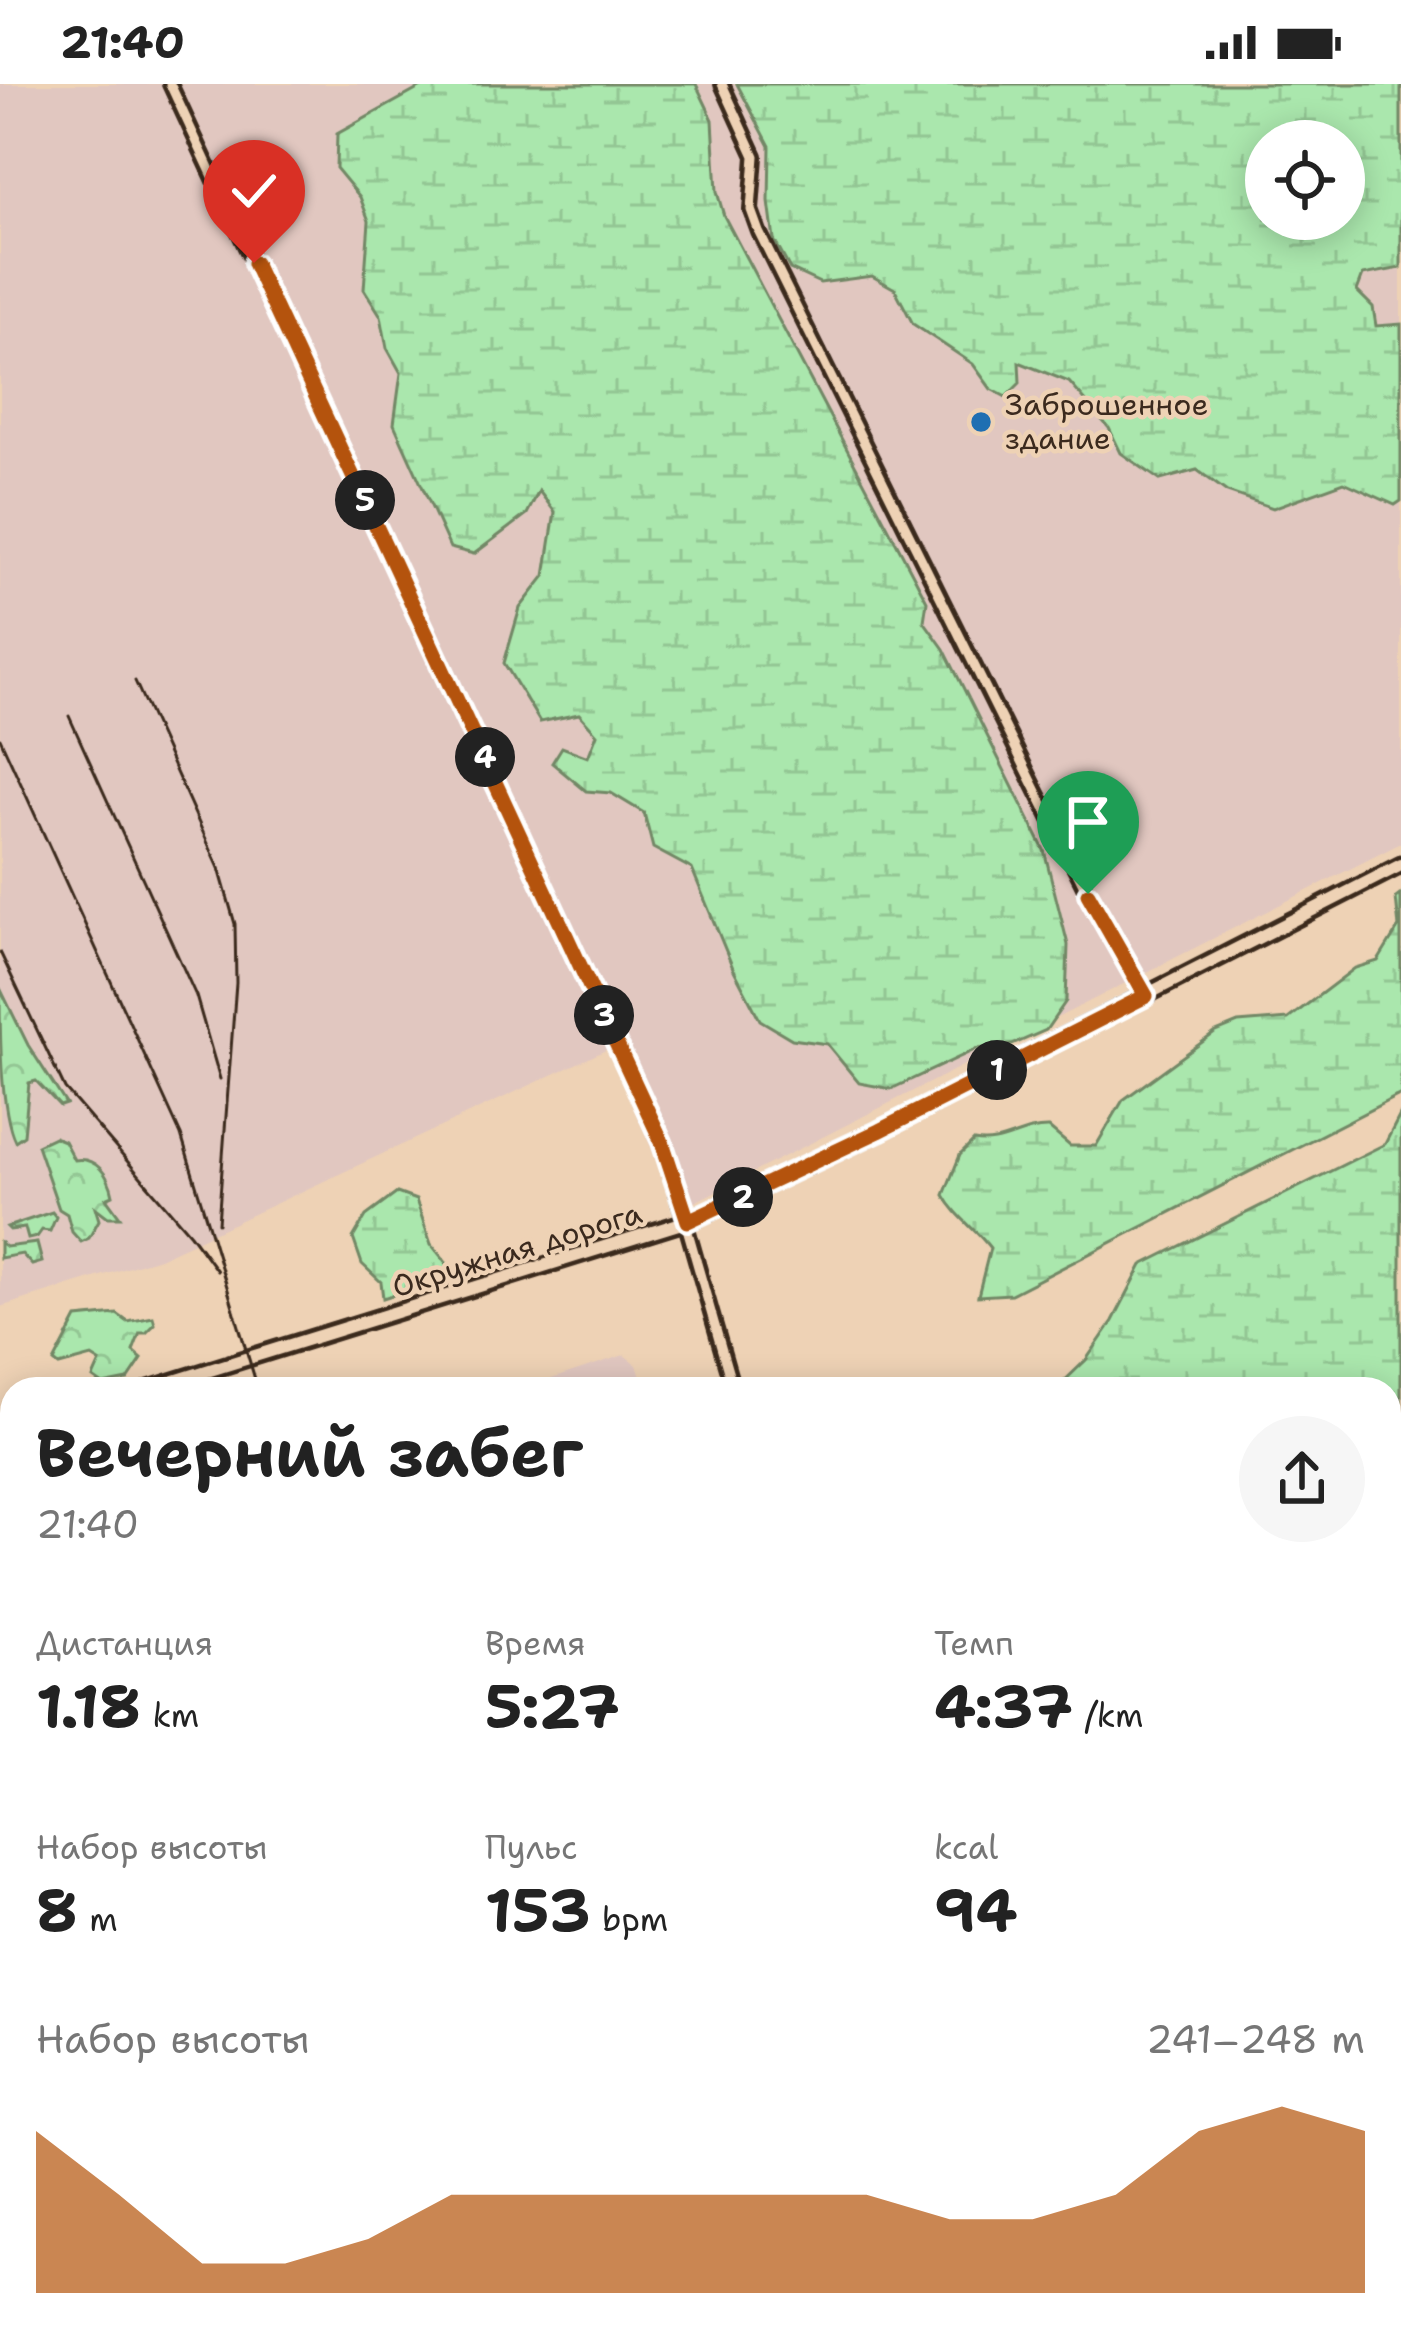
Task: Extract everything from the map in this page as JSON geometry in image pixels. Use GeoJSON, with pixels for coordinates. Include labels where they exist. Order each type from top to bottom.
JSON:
{"type":"FeatureCollection","features":[{"type":"Feature","properties":{"kind":"main road","name":"Окружная дорога"},"geometry":{"type":"LineString","coordinates":[[188,1377],[688,1221],[879,1131],[1401,865]]}},
{"type":"Feature","properties":{"kind":"street"},"geometry":{"type":"LineString","coordinates":[[170,84],[674,1171],[731,1377]]}},
{"type":"Feature","properties":{"kind":"street"},"geometry":{"type":"LineString","coordinates":[[722,84],[755,156],[751,209],[758,232],[1088,894],[1146,996]]}},
{"type":"Feature","properties":{"kind":"shaded area"},"geometry":{"type":"Polygon","coordinates":[[[0,84],[1401,84],[1401,843],[679,1210],[608,1049],[159,1258],[0,1307],[0,84]]]}},
{"type":"Feature","properties":{"kind":"shaded area"},"geometry":{"type":"Polygon","coordinates":[[[624,1355],[637,1365],[641,1377],[557,1377],[624,1355]]]}},
{"type":"Feature","properties":{"kind":"green space"},"geometry":{"type":"Polygon","coordinates":[[[427,84],[696,84],[713,120],[717,192],[724,216],[927,601],[924,621],[944,649],[1044,850],[1068,945],[1066,1001],[1046,1030],[1012,1045],[977,1049],[891,1089],[859,1083],[827,1044],[792,1039],[760,1020],[692,869],[653,848],[644,813],[611,793],[586,791],[552,763],[562,747],[588,757],[597,734],[579,714],[540,722],[504,663],[520,608],[545,576],[555,512],[539,491],[527,514],[474,554],[450,548],[394,424],[401,373],[387,348],[381,316],[364,289],[369,221],[360,197],[336,168],[337,134],[427,84]]]}},
{"type":"Feature","properties":{"kind":"green space"},"geometry":{"type":"Polygon","coordinates":[[[737,84],[1401,84],[1401,268],[1363,275],[1357,291],[1373,307],[1376,326],[1401,324],[1401,501],[1395,505],[1344,482],[1273,508],[1227,492],[1197,470],[1160,480],[1121,453],[1109,428],[1069,382],[1019,362],[1020,383],[1006,397],[991,389],[973,364],[913,324],[895,289],[872,276],[820,283],[790,269],[774,240],[770,146],[737,84]]]}},
{"type":"Feature","properties":{"kind":"green space"},"geometry":{"type":"Polygon","coordinates":[[[1401,894],[1401,1094],[1011,1294],[978,1296],[990,1248],[944,1195],[960,1155],[974,1141],[1049,1128],[1070,1146],[1096,1146],[1123,1100],[1216,1032],[1238,1023],[1288,1019],[1355,968],[1378,961],[1399,927],[1396,898],[1401,894]]]}},
{"type":"Feature","properties":{"kind":"green space"},"geometry":{"type":"Polygon","coordinates":[[[0,988],[28,1045],[66,1104],[60,1106],[36,1081],[29,1083],[24,1135],[15,1141],[4,1090],[0,988]]]}},
{"type":"Feature","properties":{"kind":"green space"},"geometry":{"type":"Polygon","coordinates":[[[1401,1113],[1401,1377],[1068,1377],[1113,1321],[1142,1265],[1385,1144],[1401,1113]]]}},
{"type":"Feature","properties":{"kind":"green space"},"geometry":{"type":"Polygon","coordinates":[[[54,1137],[64,1141],[74,1160],[89,1161],[100,1169],[113,1195],[106,1198],[120,1217],[108,1217],[95,1207],[99,1220],[89,1238],[81,1242],[67,1214],[59,1209],[37,1145],[54,1137]]]}},
{"type":"Feature","properties":{"kind":"green space"},"geometry":{"type":"Polygon","coordinates":[[[397,1193],[416,1200],[431,1244],[452,1270],[443,1279],[383,1298],[381,1282],[362,1264],[353,1238],[366,1216],[397,1193]]]}},
{"type":"Feature","properties":{"kind":"green space"},"geometry":{"type":"Polygon","coordinates":[[[52,1212],[56,1217],[50,1231],[42,1230],[37,1237],[28,1239],[25,1228],[7,1227],[52,1212]]]}},
{"type":"Feature","properties":{"kind":"green space"},"geometry":{"type":"Polygon","coordinates":[[[0,1242],[6,1247],[37,1243],[42,1262],[32,1265],[22,1254],[0,1258],[0,1242]]]}},
{"type":"Feature","properties":{"kind":"green space"},"geometry":{"type":"Polygon","coordinates":[[[117,1314],[128,1322],[153,1317],[155,1324],[140,1333],[133,1351],[142,1359],[130,1377],[93,1377],[100,1362],[92,1357],[59,1366],[54,1362],[77,1318],[117,1314]]]}},
{"type":"Feature","properties":{"kind":"railway"},"geometry":{"type":"LineString","coordinates":[[135,681],[219,868],[235,924],[236,983],[218,1223]]}},
{"type":"Feature","properties":{"kind":"railway"},"geometry":{"type":"LineString","coordinates":[[69,716],[196,996],[220,1079]]}},
{"type":"Feature","properties":{"kind":"railway"},"geometry":{"type":"LineString","coordinates":[[0,738],[181,1135],[254,1377]]}},
{"type":"Feature","properties":{"kind":"railway"},"geometry":{"type":"LineString","coordinates":[[0,952],[65,1089],[217,1271]]}},
{"type":"Feature","properties":{"kind":"place","name":"Заброшенное здание"},"geometry":{"type":"Point","coordinates":[981,422]}},
{"type":"Feature","properties":{"kind":"route"},"geometry":{"type":"LineString","coordinates":[[254,263],[662,1142],[688,1221],[1146,996],[1088,894]]}}]}
